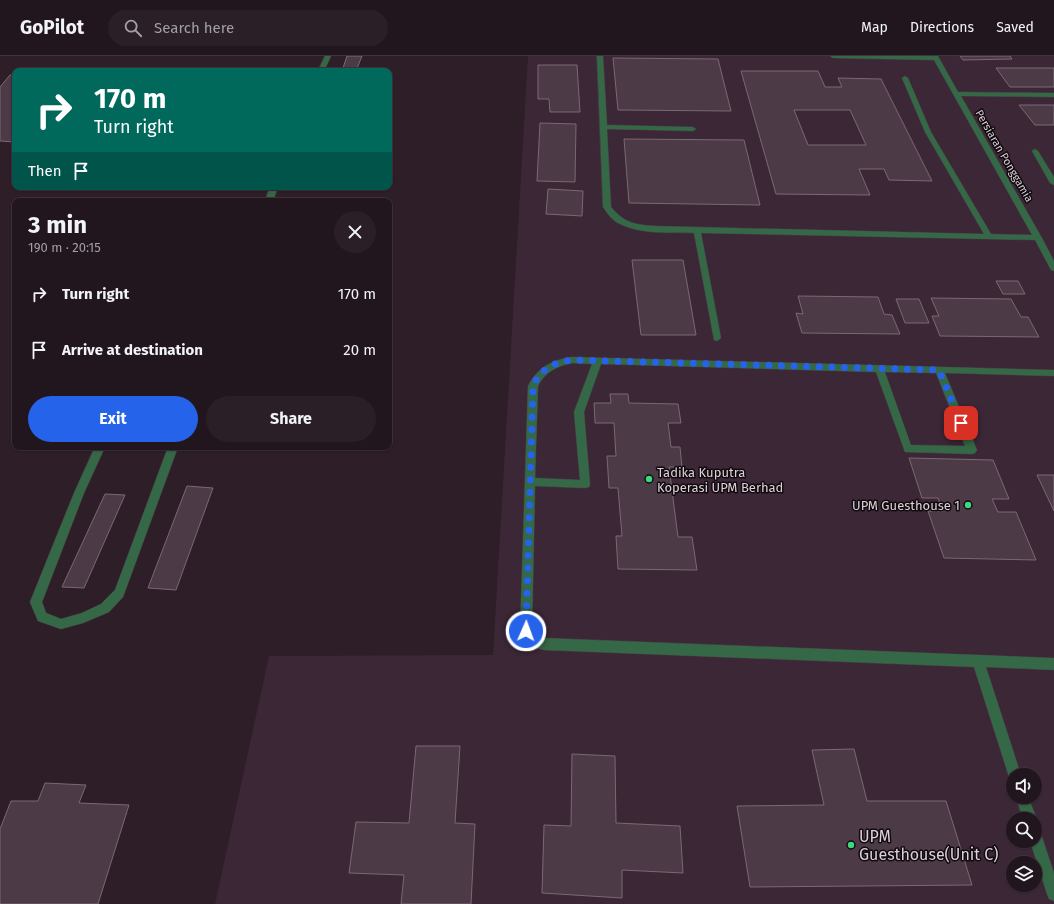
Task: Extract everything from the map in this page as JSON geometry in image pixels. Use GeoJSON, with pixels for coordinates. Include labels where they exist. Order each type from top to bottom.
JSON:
{"type":"FeatureCollection","features":[{"type":"Feature","properties":{"kind":"street"},"geometry":{"type":"LineString","coordinates":[[323,68],[328,56]]}},
{"type":"Feature","properties":{"kind":"street"},"geometry":{"type":"LineString","coordinates":[[600,56],[607,207],[614,216],[625,223],[654,229],[1038,238]]}},
{"type":"Feature","properties":{"kind":"street"},"geometry":{"type":"LineString","coordinates":[[833,56],[935,57]]}},
{"type":"Feature","properties":{"kind":"street","name":"Persiaran Ponggamia"},"geometry":{"type":"LineString","coordinates":[[935,57],[1054,268]]}},
{"type":"Feature","properties":{"kind":"street"},"geometry":{"type":"LineString","coordinates":[[905,78],[928,132],[989,237]]}},
{"type":"Feature","properties":{"kind":"street"},"geometry":{"type":"LineString","coordinates":[[956,94],[1054,95]]}},
{"type":"Feature","properties":{"kind":"street"},"geometry":{"type":"LineString","coordinates":[[603,127],[693,129]]}},
{"type":"Feature","properties":{"kind":"street"},"geometry":{"type":"LineString","coordinates":[[1035,151],[1054,183]]}},
{"type":"Feature","properties":{"kind":"street"},"geometry":{"type":"LineString","coordinates":[[697,230],[717,338]]}},
{"type":"Feature","properties":{"kind":"street"},"geometry":{"type":"LineString","coordinates":[[1054,373],[572,360],[563,361],[546,368],[536,379],[533,386],[526,631],[530,641],[552,644],[1054,664]]}},
{"type":"Feature","properties":{"kind":"street"},"geometry":{"type":"LineString","coordinates":[[530,482],[585,484],[579,412],[598,361]]}},
{"type":"Feature","properties":{"kind":"street"},"geometry":{"type":"LineString","coordinates":[[880,369],[908,449],[972,450],[939,370]]}},
{"type":"Feature","properties":{"kind":"street"},"geometry":{"type":"LineString","coordinates":[[99,450],[79,493],[36,602],[42,617],[61,624],[83,618],[105,608],[119,593],[172,450]]}},
{"type":"Feature","properties":{"kind":"street"},"geometry":{"type":"LineString","coordinates":[[978,661],[1013,768]]}},
{"type":"Feature","properties":{"kind":"street"},"geometry":{"type":"LineString","coordinates":[[1039,848],[1054,894]]}},
{"type":"Feature","properties":{"kind":"shaded area"},"geometry":{"type":"Polygon","coordinates":[[[528,56],[1054,56],[1054,904],[215,904],[269,656],[493,655],[528,56]]]}},
{"type":"Feature","properties":{"kind":"building"},"geometry":{"type":"Polygon","coordinates":[[[347,56],[362,56],[357,68],[343,68],[347,56]]]}},
{"type":"Feature","properties":{"kind":"building"},"geometry":{"type":"Polygon","coordinates":[[[960,56],[1010,56],[1012,59],[963,60],[960,56]]]}},
{"type":"Feature","properties":{"kind":"building"},"geometry":{"type":"Polygon","coordinates":[[[613,58],[718,59],[731,111],[618,110],[613,58]]]}},
{"type":"Feature","properties":{"kind":"building"},"geometry":{"type":"Polygon","coordinates":[[[538,65],[577,65],[580,112],[550,112],[549,99],[538,99],[538,65]]]}},
{"type":"Feature","properties":{"kind":"building"},"geometry":{"type":"Polygon","coordinates":[[[996,68],[1054,68],[1054,87],[1010,87],[996,68]]]}},
{"type":"Feature","properties":{"kind":"building"},"geometry":{"type":"Polygon","coordinates":[[[741,71],[818,71],[825,87],[842,87],[838,78],[881,79],[932,181],[889,180],[884,169],[859,169],[870,195],[776,194],[741,71]],[[794,110],[808,145],[866,145],[850,110],[794,110]]]}},
{"type":"Feature","properties":{"kind":"building"},"geometry":{"type":"Polygon","coordinates":[[[10,75],[12,75],[12,142],[0,141],[0,87],[10,75]]]}},
{"type":"Feature","properties":{"kind":"building"},"geometry":{"type":"Polygon","coordinates":[[[1019,105],[1054,105],[1054,125],[1035,125],[1019,105]]]}},
{"type":"Feature","properties":{"kind":"building"},"geometry":{"type":"Polygon","coordinates":[[[540,123],[576,124],[575,182],[537,181],[540,123]]]}},
{"type":"Feature","properties":{"kind":"building"},"geometry":{"type":"Polygon","coordinates":[[[624,139],[744,140],[760,205],[629,203],[624,139]]]}},
{"type":"Feature","properties":{"kind":"building"},"geometry":{"type":"Polygon","coordinates":[[[548,189],[583,191],[582,216],[546,214],[548,189]]]}},
{"type":"Feature","properties":{"kind":"building"},"geometry":{"type":"Polygon","coordinates":[[[632,260],[683,260],[696,335],[641,335],[632,260]]]}},
{"type":"Feature","properties":{"kind":"building"},"geometry":{"type":"Polygon","coordinates":[[[996,281],[1018,281],[1025,294],[1003,294],[996,281]]]}},
{"type":"Feature","properties":{"kind":"building"},"geometry":{"type":"Polygon","coordinates":[[[798,296],[878,297],[884,314],[892,315],[900,334],[802,333],[796,313],[803,314],[798,296]]]}},
{"type":"Feature","properties":{"kind":"building"},"geometry":{"type":"Polygon","coordinates":[[[931,298],[1011,299],[1021,317],[1028,317],[1039,337],[940,336],[932,316],[939,316],[931,298]]]}},
{"type":"Feature","properties":{"kind":"building"},"geometry":{"type":"Polygon","coordinates":[[[896,299],[919,299],[929,323],[905,323],[896,299]]]}},
{"type":"Feature","properties":{"kind":"building"},"geometry":{"type":"Polygon","coordinates":[[[610,394],[628,394],[629,403],[678,404],[681,423],[668,423],[671,447],[680,447],[682,467],[669,467],[678,537],[692,537],[697,570],[618,569],[616,536],[622,536],[618,488],[609,488],[607,456],[616,456],[614,423],[595,423],[594,403],[611,403],[610,394]]]}},
{"type":"Feature","properties":{"kind":"building","name":"UPM Guesthouse 1"},"geometry":{"type":"Polygon","coordinates":[[[909,458],[993,460],[1009,499],[992,499],[998,512],[1016,512],[1036,560],[944,558],[928,511],[943,511],[938,498],[922,498],[909,458]]]}},
{"type":"Feature","properties":{"kind":"building"},"geometry":{"type":"Polygon","coordinates":[[[1037,475],[1054,475],[1054,511],[1037,475]]]}},
{"type":"Feature","properties":{"kind":"building"},"geometry":{"type":"Polygon","coordinates":[[[187,486],[213,488],[176,590],[148,588],[187,486]]]}},
{"type":"Feature","properties":{"kind":"building"},"geometry":{"type":"Polygon","coordinates":[[[105,494],[125,495],[84,588],[62,587],[105,494]]]}},
{"type":"Feature","properties":{"kind":"building"},"geometry":{"type":"Polygon","coordinates":[[[416,746],[460,746],[455,823],[475,824],[471,904],[401,904],[404,875],[349,873],[356,822],[409,823],[416,746]]]}},
{"type":"Feature","properties":{"kind":"building","name":"UPM Guesthouse(Unit C)"},"geometry":{"type":"Polygon","coordinates":[[[854,749],[867,801],[946,801],[972,885],[750,887],[737,806],[824,805],[812,750],[854,749]]]}},
{"type":"Feature","properties":{"kind":"building"},"geometry":{"type":"Polygon","coordinates":[[[572,754],[615,756],[616,823],[680,826],[683,873],[622,870],[622,898],[542,893],[544,825],[571,826],[572,754]]]}},
{"type":"Feature","properties":{"kind":"building"},"geometry":{"type":"Polygon","coordinates":[[[45,783],[86,785],[79,803],[129,805],[98,904],[0,904],[0,829],[11,801],[38,801],[45,783]]]}},
{"type":"Feature","properties":{"kind":"place","name":"Tadika Kuputra Koperasi UPM Berhad"},"geometry":{"type":"Point","coordinates":[649,479]}},
{"type":"Feature","properties":{"kind":"place","name":"UPM Guesthouse 1"},"geometry":{"type":"Point","coordinates":[968,505]}},
{"type":"Feature","properties":{"kind":"place","name":"UPM Guesthouse(Unit C)"},"geometry":{"type":"Point","coordinates":[851,845]}},
{"type":"Feature","properties":{"kind":"route"},"geometry":{"type":"LineString","coordinates":[[526,631],[533,386],[536,379],[546,368],[563,361],[572,360],[939,370],[961,423]]}}]}
